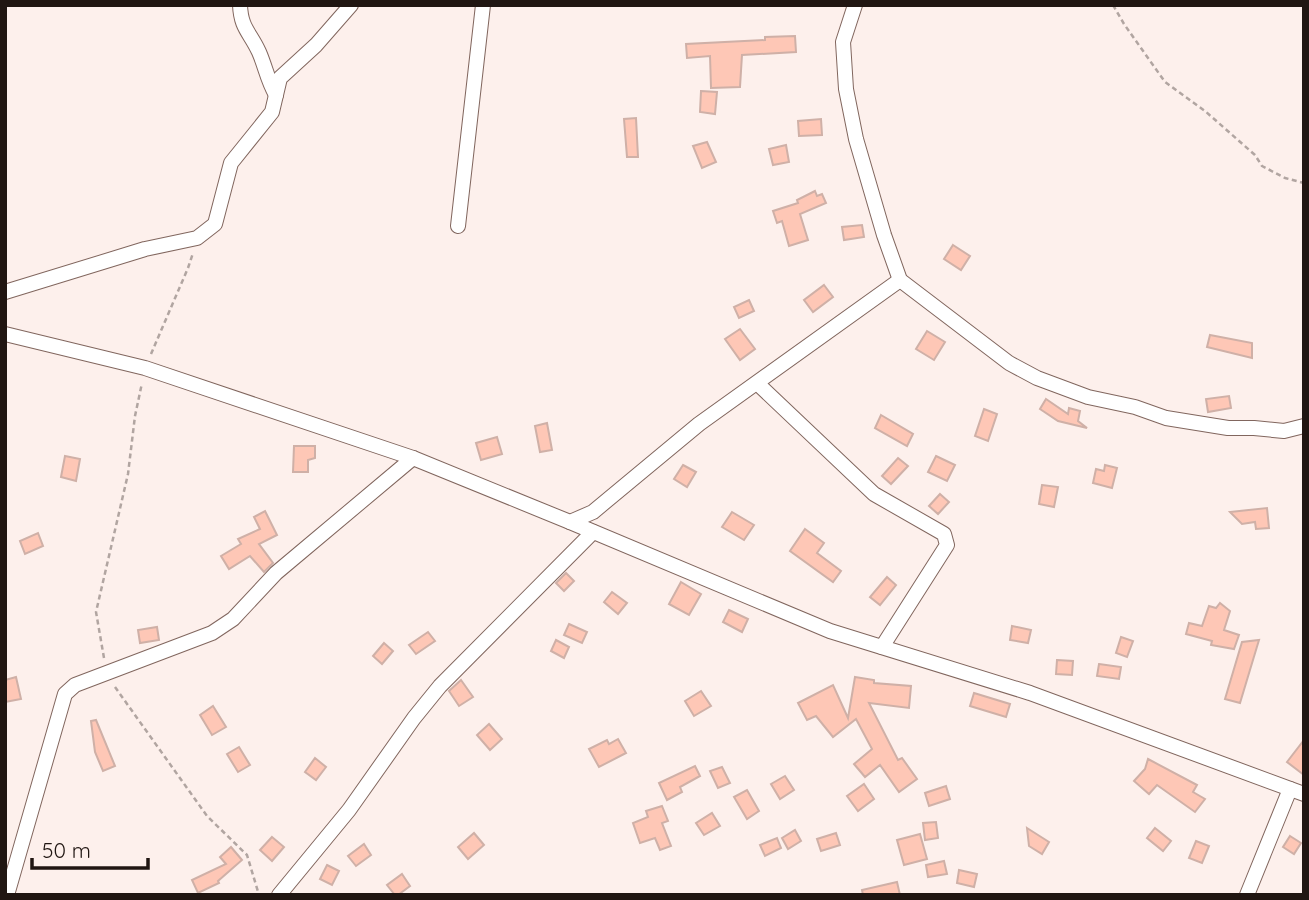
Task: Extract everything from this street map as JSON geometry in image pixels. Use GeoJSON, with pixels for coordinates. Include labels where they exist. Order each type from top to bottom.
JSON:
{"type":"FeatureCollection","features":[{"type":"Feature","properties":{"kind":"street"},"geometry":{"type":"LineString","coordinates":[[240,5],[240,21],[259,52],[266,78],[276,95]]}},
{"type":"Feature","properties":{"kind":"street"},"geometry":{"type":"LineString","coordinates":[[5,292],[145,249],[197,239],[215,224],[231,163],[272,112],[280,78],[316,45],[351,5]]}},
{"type":"Feature","properties":{"kind":"street"},"geometry":{"type":"LineString","coordinates":[[458,226],[482,5]]}},
{"type":"Feature","properties":{"kind":"street"},"geometry":{"type":"LineString","coordinates":[[855,5],[843,42],[846,89],[856,139],[884,236],[900,280],[1009,363],[1037,378],[1088,397],[1135,407],[1166,418],[1228,428],[1284,432],[1304,426]]}},
{"type":"Feature","properties":{"kind":"street"},"geometry":{"type":"LineString","coordinates":[[570,523],[593,512],[699,424],[900,280]]}},
{"type":"Feature","properties":{"kind":"street"},"geometry":{"type":"LineString","coordinates":[[5,334],[145,368],[413,458],[830,631],[1030,693],[1297,792],[1247,895]]}},
{"type":"Feature","properties":{"kind":"street"},"geometry":{"type":"LineString","coordinates":[[758,384],[874,494],[944,534],[947,545],[882,647]]}},
{"type":"Feature","properties":{"kind":"street"},"geometry":{"type":"LineString","coordinates":[[7,895],[65,694],[75,685],[212,633],[233,619],[276,573],[413,458]]}},
{"type":"Feature","properties":{"kind":"street"},"geometry":{"type":"LineString","coordinates":[[279,895],[349,810],[440,686],[593,532]]}},
{"type":"Feature","properties":{"kind":"path"},"geometry":{"type":"LineString","coordinates":[[1114,5],[1124,24],[1165,82],[1205,111],[1255,155],[1262,166],[1285,178],[1304,183]]}},
{"type":"Feature","properties":{"kind":"path"},"geometry":{"type":"LineString","coordinates":[[197,239],[188,268],[145,368],[135,416],[128,474],[96,612],[107,674],[207,816],[247,855],[259,895]]}},
{"type":"Feature","properties":{"kind":"building"},"geometry":{"type":"Polygon","coordinates":[[[795,36],[796,52],[742,55],[740,87],[711,88],[710,56],[687,58],[686,44],[795,36]]]}},
{"type":"Feature","properties":{"kind":"building"},"geometry":{"type":"Polygon","coordinates":[[[701,91],[717,92],[715,114],[700,112],[701,91]]]}},
{"type":"Feature","properties":{"kind":"building"},"geometry":{"type":"Polygon","coordinates":[[[636,118],[638,157],[627,157],[624,119],[636,118]]]}},
{"type":"Feature","properties":{"kind":"building"},"geometry":{"type":"Polygon","coordinates":[[[821,119],[822,135],[799,136],[798,121],[821,119]]]}},
{"type":"Feature","properties":{"kind":"building"},"geometry":{"type":"Polygon","coordinates":[[[707,142],[716,162],[702,168],[693,146],[707,142]]]}},
{"type":"Feature","properties":{"kind":"building"},"geometry":{"type":"Polygon","coordinates":[[[786,145],[789,162],[773,165],[769,149],[786,145]]]}},
{"type":"Feature","properties":{"kind":"building"},"geometry":{"type":"Polygon","coordinates":[[[815,191],[817,196],[822,194],[826,203],[800,214],[808,240],[789,246],[782,221],[777,223],[773,211],[798,203],[797,200],[815,191]]]}},
{"type":"Feature","properties":{"kind":"building"},"geometry":{"type":"Polygon","coordinates":[[[862,225],[864,237],[844,240],[842,227],[862,225]]]}},
{"type":"Feature","properties":{"kind":"building"},"geometry":{"type":"Polygon","coordinates":[[[953,245],[970,256],[961,270],[944,259],[953,245]]]}},
{"type":"Feature","properties":{"kind":"building"},"geometry":{"type":"Polygon","coordinates":[[[824,285],[833,297],[813,312],[804,300],[824,285]]]}},
{"type":"Feature","properties":{"kind":"building"},"geometry":{"type":"Polygon","coordinates":[[[749,300],[754,311],[739,318],[734,307],[749,300]]]}},
{"type":"Feature","properties":{"kind":"building"},"geometry":{"type":"Polygon","coordinates":[[[740,329],[755,349],[740,360],[725,339],[740,329]]]}},
{"type":"Feature","properties":{"kind":"building"},"geometry":{"type":"Polygon","coordinates":[[[927,331],[945,342],[934,360],[916,349],[927,331]]]}},
{"type":"Feature","properties":{"kind":"building"},"geometry":{"type":"Polygon","coordinates":[[[1210,335],[1252,343],[1252,358],[1207,347],[1210,335]]]}},
{"type":"Feature","properties":{"kind":"building"},"geometry":{"type":"Polygon","coordinates":[[[1229,396],[1231,408],[1208,412],[1206,399],[1229,396]]]}},
{"type":"Feature","properties":{"kind":"building"},"geometry":{"type":"Polygon","coordinates":[[[1046,399],[1068,414],[1069,408],[1080,411],[1078,421],[1087,428],[1058,421],[1040,409],[1046,399]]]}},
{"type":"Feature","properties":{"kind":"building"},"geometry":{"type":"Polygon","coordinates":[[[984,409],[997,414],[988,441],[975,436],[984,409]]]}},
{"type":"Feature","properties":{"kind":"building"},"geometry":{"type":"Polygon","coordinates":[[[881,415],[913,434],[907,446],[875,428],[881,415]]]}},
{"type":"Feature","properties":{"kind":"building"},"geometry":{"type":"Polygon","coordinates":[[[547,423],[552,450],[540,452],[535,426],[547,423]]]}},
{"type":"Feature","properties":{"kind":"building"},"geometry":{"type":"Polygon","coordinates":[[[497,437],[502,454],[481,460],[476,443],[497,437]]]}},
{"type":"Feature","properties":{"kind":"building"},"geometry":{"type":"Polygon","coordinates":[[[294,446],[315,446],[315,458],[308,460],[308,472],[293,472],[294,446]]]}},
{"type":"Feature","properties":{"kind":"building"},"geometry":{"type":"Polygon","coordinates":[[[65,456],[80,459],[76,481],[61,477],[65,456]]]}},
{"type":"Feature","properties":{"kind":"building"},"geometry":{"type":"Polygon","coordinates":[[[936,456],[955,465],[947,481],[928,472],[936,456]]]}},
{"type":"Feature","properties":{"kind":"building"},"geometry":{"type":"Polygon","coordinates":[[[898,458],[908,466],[891,484],[882,476],[898,458]]]}},
{"type":"Feature","properties":{"kind":"building"},"geometry":{"type":"Polygon","coordinates":[[[683,465],[696,472],[687,487],[674,479],[683,465]]]}},
{"type":"Feature","properties":{"kind":"building"},"geometry":{"type":"Polygon","coordinates":[[[1105,465],[1117,468],[1112,488],[1093,483],[1096,469],[1104,471],[1105,465]]]}},
{"type":"Feature","properties":{"kind":"building"},"geometry":{"type":"Polygon","coordinates":[[[1042,485],[1058,487],[1054,507],[1039,504],[1042,485]]]}},
{"type":"Feature","properties":{"kind":"building"},"geometry":{"type":"Polygon","coordinates":[[[940,494],[949,502],[938,514],[929,506],[940,494]]]}},
{"type":"Feature","properties":{"kind":"building"},"geometry":{"type":"Polygon","coordinates":[[[1267,508],[1269,528],[1256,529],[1255,522],[1242,524],[1230,512],[1267,508]]]}},
{"type":"Feature","properties":{"kind":"building"},"geometry":{"type":"Polygon","coordinates":[[[265,511],[277,535],[259,544],[273,563],[264,572],[250,556],[229,569],[221,556],[241,544],[238,539],[260,529],[254,517],[265,511]]]}},
{"type":"Feature","properties":{"kind":"building"},"geometry":{"type":"Polygon","coordinates":[[[732,512],[754,525],[744,540],[722,527],[732,512]]]}},
{"type":"Feature","properties":{"kind":"building"},"geometry":{"type":"Polygon","coordinates":[[[805,529],[824,543],[817,553],[841,571],[833,582],[790,551],[805,529]]]}},
{"type":"Feature","properties":{"kind":"building"},"geometry":{"type":"Polygon","coordinates":[[[38,533],[43,546],[25,554],[20,541],[38,533]]]}},
{"type":"Feature","properties":{"kind":"building"},"geometry":{"type":"Polygon","coordinates":[[[566,573],[574,581],[564,591],[556,583],[566,573]]]}},
{"type":"Feature","properties":{"kind":"building"},"geometry":{"type":"Polygon","coordinates":[[[887,577],[896,585],[880,605],[870,597],[887,577]]]}},
{"type":"Feature","properties":{"kind":"building"},"geometry":{"type":"Polygon","coordinates":[[[681,582],[701,594],[689,615],[669,604],[681,582]]]}},
{"type":"Feature","properties":{"kind":"building"},"geometry":{"type":"Polygon","coordinates":[[[612,592],[627,603],[618,614],[604,602],[612,592]]]}},
{"type":"Feature","properties":{"kind":"building"},"geometry":{"type":"Polygon","coordinates":[[[1220,603],[1230,611],[1224,630],[1239,635],[1234,649],[1211,645],[1212,641],[1186,634],[1189,623],[1202,626],[1209,606],[1216,608],[1220,603]]]}},
{"type":"Feature","properties":{"kind":"building"},"geometry":{"type":"Polygon","coordinates":[[[729,610],[748,619],[742,632],[723,622],[729,610]]]}},
{"type":"Feature","properties":{"kind":"building"},"geometry":{"type":"Polygon","coordinates":[[[569,624],[587,632],[582,643],[564,635],[569,624]]]}},
{"type":"Feature","properties":{"kind":"building"},"geometry":{"type":"Polygon","coordinates":[[[1012,626],[1031,630],[1028,643],[1010,640],[1012,626]]]}},
{"type":"Feature","properties":{"kind":"building"},"geometry":{"type":"Polygon","coordinates":[[[157,627],[159,640],[140,643],[138,630],[157,627]]]}},
{"type":"Feature","properties":{"kind":"building"},"geometry":{"type":"Polygon","coordinates":[[[428,632],[435,641],[416,654],[409,645],[428,632]]]}},
{"type":"Feature","properties":{"kind":"building"},"geometry":{"type":"Polygon","coordinates":[[[1121,637],[1133,641],[1127,657],[1116,653],[1121,637]]]}},
{"type":"Feature","properties":{"kind":"building"},"geometry":{"type":"Polygon","coordinates":[[[556,640],[569,647],[564,658],[551,651],[556,640]]]}},
{"type":"Feature","properties":{"kind":"building"},"geometry":{"type":"Polygon","coordinates":[[[1259,640],[1240,703],[1225,699],[1242,642],[1259,640]]]}},
{"type":"Feature","properties":{"kind":"building"},"geometry":{"type":"Polygon","coordinates":[[[384,643],[393,651],[382,664],[373,656],[384,643]]]}},
{"type":"Feature","properties":{"kind":"building"},"geometry":{"type":"Polygon","coordinates":[[[1057,660],[1073,661],[1072,675],[1056,674],[1057,660]]]}},
{"type":"Feature","properties":{"kind":"building"},"geometry":{"type":"Polygon","coordinates":[[[1099,664],[1121,667],[1119,679],[1097,676],[1099,664]]]}},
{"type":"Feature","properties":{"kind":"building"},"geometry":{"type":"Polygon","coordinates":[[[16,677],[21,699],[5,702],[5,680],[16,677]]]}},
{"type":"Feature","properties":{"kind":"building"},"geometry":{"type":"Polygon","coordinates":[[[855,677],[874,680],[874,683],[911,686],[909,708],[869,703],[898,760],[902,758],[917,779],[899,792],[880,765],[865,777],[854,764],[872,749],[856,719],[833,737],[816,716],[807,720],[798,703],[833,685],[848,718],[855,677]]]}},
{"type":"Feature","properties":{"kind":"building"},"geometry":{"type":"Polygon","coordinates":[[[461,680],[473,697],[459,706],[449,691],[461,680]]]}},
{"type":"Feature","properties":{"kind":"building"},"geometry":{"type":"Polygon","coordinates":[[[701,691],[711,706],[694,716],[685,701],[701,691]]]}},
{"type":"Feature","properties":{"kind":"building"},"geometry":{"type":"Polygon","coordinates":[[[974,693],[1010,704],[1006,717],[970,706],[974,693]]]}},
{"type":"Feature","properties":{"kind":"building"},"geometry":{"type":"Polygon","coordinates":[[[213,706],[226,727],[212,735],[200,715],[213,706]]]}},
{"type":"Feature","properties":{"kind":"building"},"geometry":{"type":"Polygon","coordinates":[[[96,720],[115,766],[103,771],[95,752],[91,721],[96,720]]]}},
{"type":"Feature","properties":{"kind":"building"},"geometry":{"type":"Polygon","coordinates":[[[489,724],[502,739],[490,750],[477,735],[489,724]]]}},
{"type":"Feature","properties":{"kind":"building"},"geometry":{"type":"Polygon","coordinates":[[[618,739],[626,753],[599,767],[589,749],[607,740],[609,744],[618,739]]]}},
{"type":"Feature","properties":{"kind":"building"},"geometry":{"type":"Polygon","coordinates":[[[1304,740],[1304,775],[1287,762],[1304,740]]]}},
{"type":"Feature","properties":{"kind":"building"},"geometry":{"type":"Polygon","coordinates":[[[239,747],[250,765],[238,772],[227,754],[239,747]]]}},
{"type":"Feature","properties":{"kind":"building"},"geometry":{"type":"Polygon","coordinates":[[[315,758],[326,767],[316,780],[305,772],[315,758]]]}},
{"type":"Feature","properties":{"kind":"building"},"geometry":{"type":"Polygon","coordinates":[[[1148,759],[1197,785],[1193,792],[1205,799],[1195,812],[1157,785],[1149,794],[1134,781],[1145,769],[1148,759]]]}},
{"type":"Feature","properties":{"kind":"building"},"geometry":{"type":"Polygon","coordinates":[[[695,766],[700,776],[680,787],[682,792],[667,800],[659,783],[695,766]]]}},
{"type":"Feature","properties":{"kind":"building"},"geometry":{"type":"Polygon","coordinates":[[[722,767],[730,783],[718,788],[710,771],[722,767]]]}},
{"type":"Feature","properties":{"kind":"building"},"geometry":{"type":"Polygon","coordinates":[[[785,776],[794,790],[780,799],[771,784],[785,776]]]}},
{"type":"Feature","properties":{"kind":"building"},"geometry":{"type":"Polygon","coordinates":[[[864,784],[874,799],[858,811],[847,796],[864,784]]]}},
{"type":"Feature","properties":{"kind":"building"},"geometry":{"type":"Polygon","coordinates":[[[946,786],[950,799],[929,806],[925,793],[946,786]]]}},
{"type":"Feature","properties":{"kind":"building"},"geometry":{"type":"Polygon","coordinates":[[[747,790],[759,811],[747,819],[734,797],[747,790]]]}},
{"type":"Feature","properties":{"kind":"building"},"geometry":{"type":"Polygon","coordinates":[[[662,806],[668,821],[662,823],[671,846],[660,850],[655,838],[640,843],[633,823],[648,817],[646,811],[662,806]]]}},
{"type":"Feature","properties":{"kind":"building"},"geometry":{"type":"Polygon","coordinates":[[[712,813],[720,826],[704,835],[696,823],[712,813]]]}},
{"type":"Feature","properties":{"kind":"building"},"geometry":{"type":"Polygon","coordinates":[[[936,822],[938,838],[925,840],[923,823],[936,822]]]}},
{"type":"Feature","properties":{"kind":"building"},"geometry":{"type":"Polygon","coordinates":[[[1027,828],[1049,842],[1042,854],[1029,846],[1027,828]]]}},
{"type":"Feature","properties":{"kind":"building"},"geometry":{"type":"Polygon","coordinates":[[[1155,828],[1171,841],[1163,851],[1147,838],[1155,828]]]}},
{"type":"Feature","properties":{"kind":"building"},"geometry":{"type":"Polygon","coordinates":[[[795,830],[801,841],[788,849],[782,838],[795,830]]]}},
{"type":"Feature","properties":{"kind":"building"},"geometry":{"type":"Polygon","coordinates":[[[474,833],[484,845],[468,859],[458,847],[474,833]]]}},
{"type":"Feature","properties":{"kind":"building"},"geometry":{"type":"Polygon","coordinates":[[[836,833],[840,845],[821,851],[817,839],[836,833]]]}},
{"type":"Feature","properties":{"kind":"building"},"geometry":{"type":"Polygon","coordinates":[[[920,834],[927,859],[904,865],[897,840],[920,834]]]}},
{"type":"Feature","properties":{"kind":"building"},"geometry":{"type":"Polygon","coordinates":[[[1290,836],[1301,843],[1294,854],[1283,847],[1290,836]]]}},
{"type":"Feature","properties":{"kind":"building"},"geometry":{"type":"Polygon","coordinates":[[[272,837],[284,847],[272,861],[260,850],[272,837]]]}},
{"type":"Feature","properties":{"kind":"building"},"geometry":{"type":"Polygon","coordinates":[[[777,838],[781,848],[765,856],[760,845],[777,838]]]}},
{"type":"Feature","properties":{"kind":"building"},"geometry":{"type":"Polygon","coordinates":[[[1196,841],[1209,846],[1202,863],[1189,858],[1196,841]]]}},
{"type":"Feature","properties":{"kind":"building"},"geometry":{"type":"Polygon","coordinates":[[[364,844],[371,855],[356,866],[348,856],[364,844]]]}},
{"type":"Feature","properties":{"kind":"building"},"geometry":{"type":"Polygon","coordinates":[[[231,847],[242,860],[218,881],[219,883],[198,893],[192,880],[226,864],[220,857],[231,847]]]}},
{"type":"Feature","properties":{"kind":"building"},"geometry":{"type":"Polygon","coordinates":[[[944,861],[947,874],[928,877],[926,865],[944,861]]]}},
{"type":"Feature","properties":{"kind":"building"},"geometry":{"type":"Polygon","coordinates":[[[327,865],[339,871],[332,885],[320,879],[327,865]]]}},
{"type":"Feature","properties":{"kind":"building"},"geometry":{"type":"Polygon","coordinates":[[[959,870],[977,874],[974,887],[957,883],[959,870]]]}},
{"type":"Feature","properties":{"kind":"building"},"geometry":{"type":"Polygon","coordinates":[[[402,874],[410,886],[395,895],[387,885],[402,874]]]}},
{"type":"Feature","properties":{"kind":"building"},"geometry":{"type":"Polygon","coordinates":[[[897,882],[900,895],[863,895],[862,890],[897,882]]]}}]}
